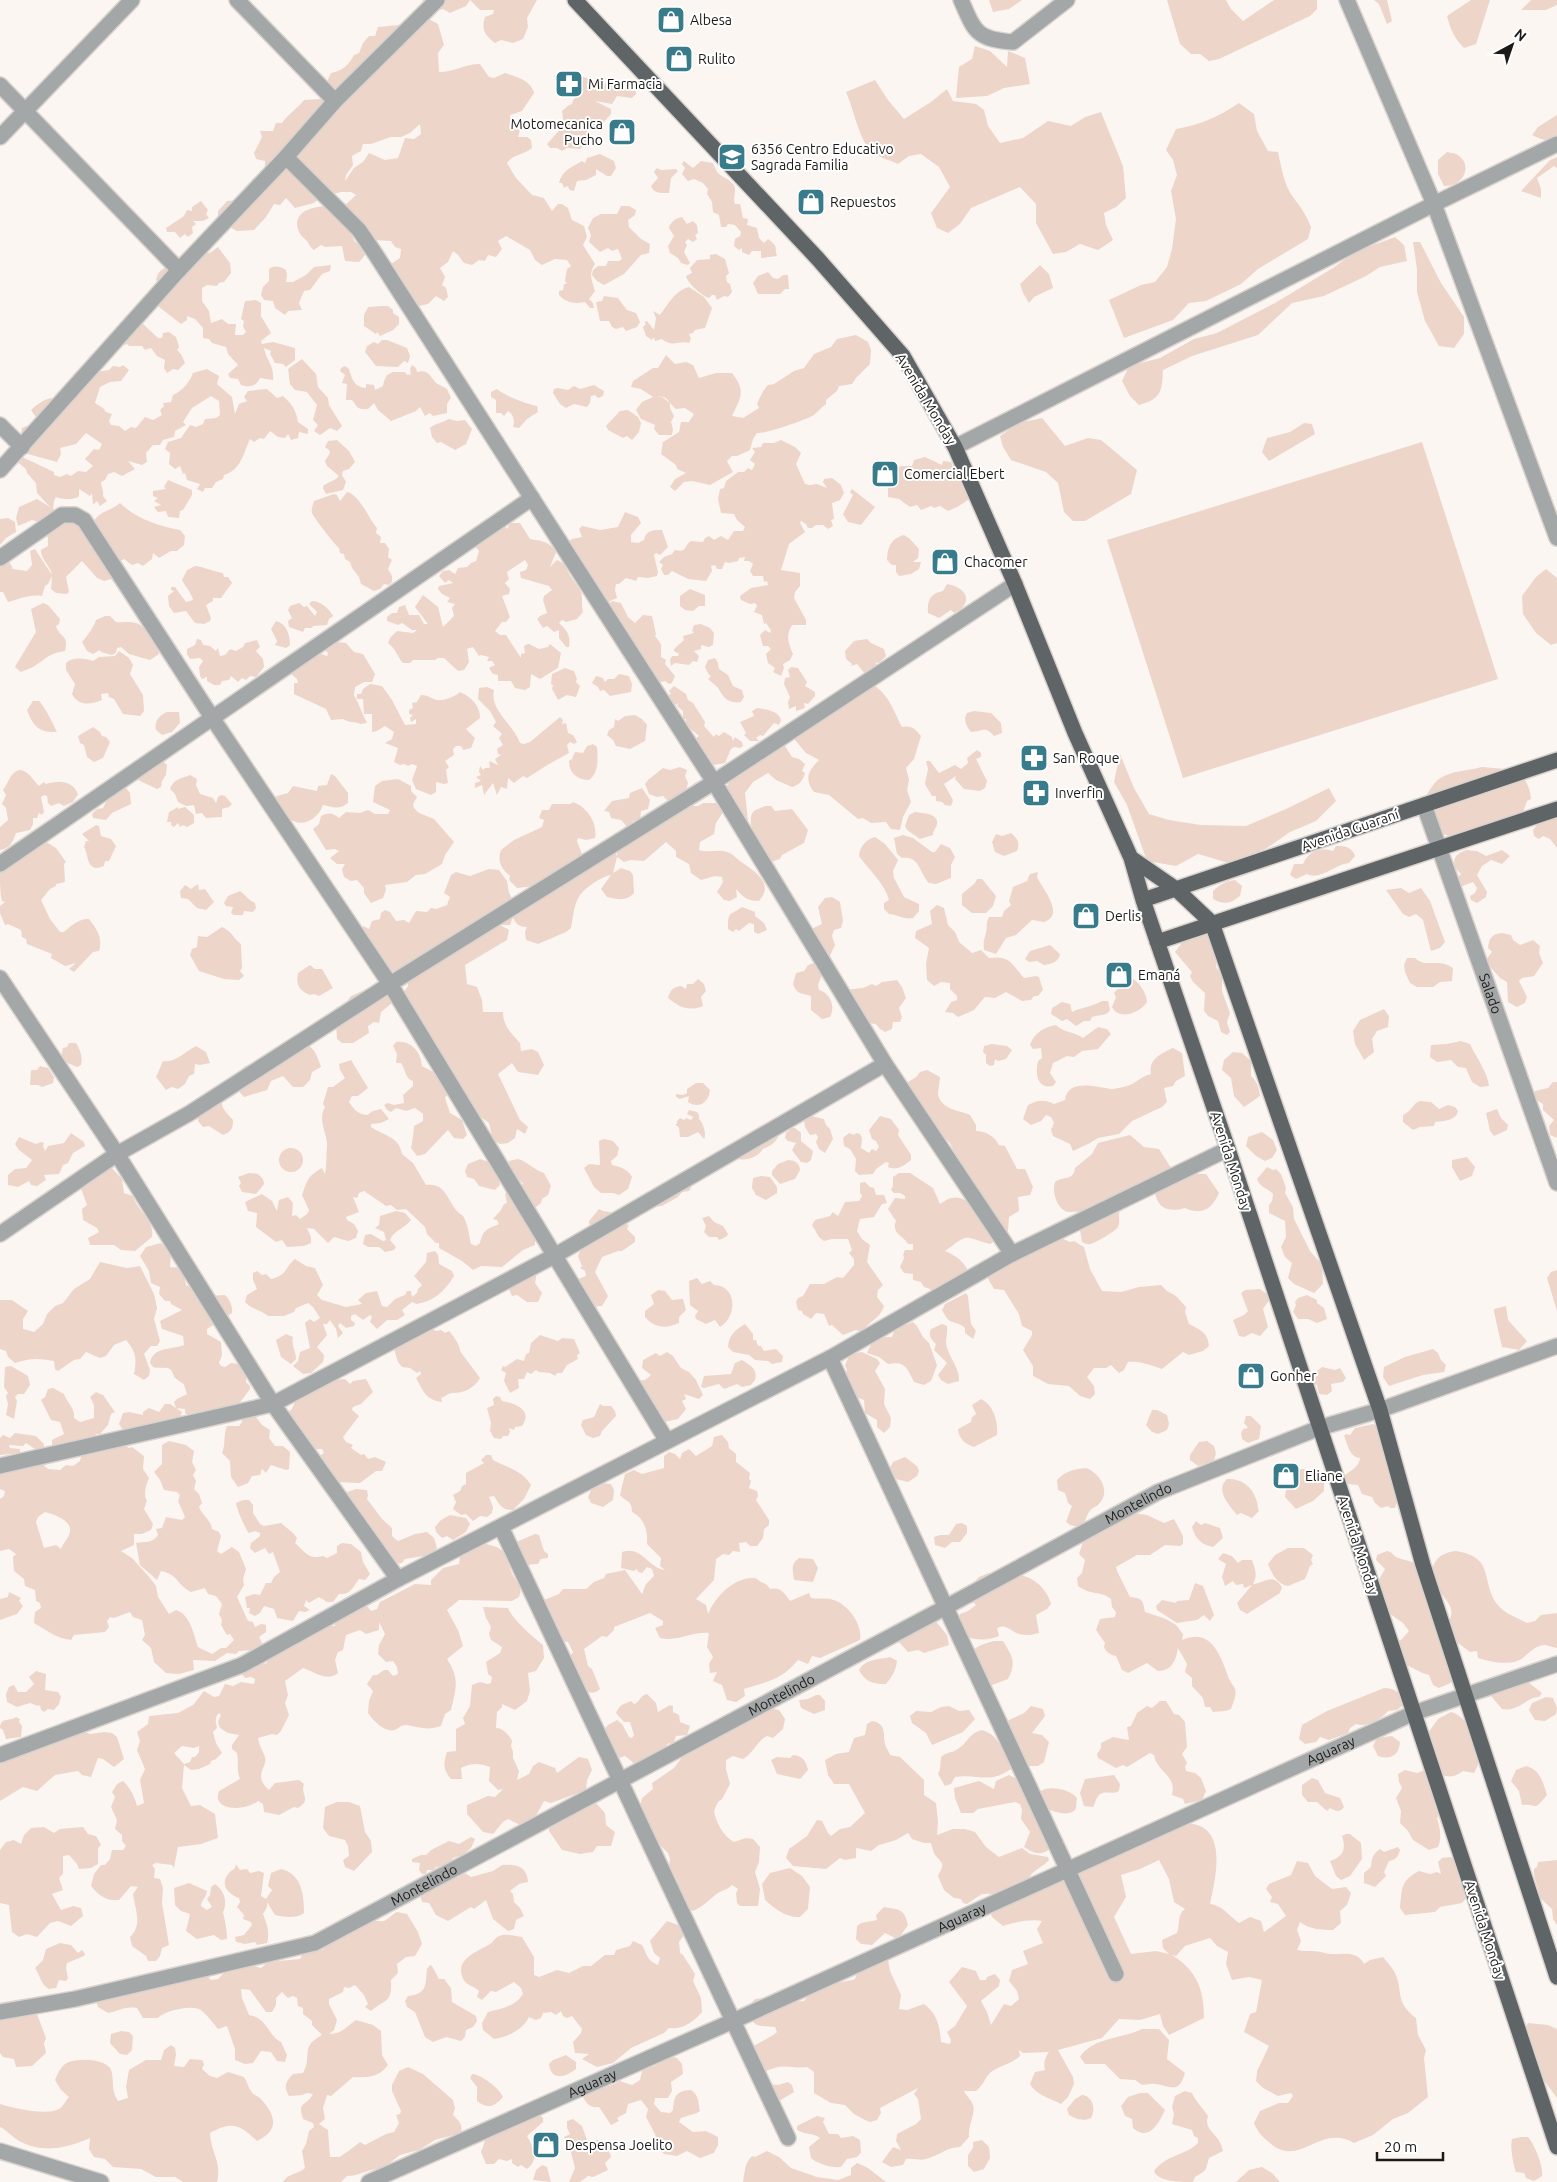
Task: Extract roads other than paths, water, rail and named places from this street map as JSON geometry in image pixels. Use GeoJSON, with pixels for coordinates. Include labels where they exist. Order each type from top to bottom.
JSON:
{"type":"FeatureCollection","features":[{"type":"Feature","properties":{"kind":"main road","name":"Avenida Monday"},"geometry":{"type":"LineString","coordinates":[[576,0],[818,259],[903,356],[955,447],[1015,584],[1075,733],[1131,858],[1143,900],[1228,1149],[1557,2147]]}},
{"type":"Feature","properties":{"kind":"main road","name":"Avenida Guaraní"},"geometry":{"type":"LineString","coordinates":[[1143,900],[1557,760]]}},
{"type":"Feature","properties":{"kind":"main road"},"geometry":{"type":"LineString","coordinates":[[1157,942],[1557,809]]}},
{"type":"Feature","properties":{"kind":"main road"},"geometry":{"type":"LineString","coordinates":[[1131,858],[1176,889],[1212,924],[1380,1410],[1423,1565],[1557,1977]]}},
{"type":"Feature","properties":{"kind":"street"},"geometry":{"type":"LineString","coordinates":[[0,137],[132,0]]}},
{"type":"Feature","properties":{"kind":"street"},"geometry":{"type":"LineString","coordinates":[[237,0],[335,101]]}},
{"type":"Feature","properties":{"kind":"street"},"geometry":{"type":"LineString","coordinates":[[0,470],[179,270],[286,157],[335,101],[437,0]]}},
{"type":"Feature","properties":{"kind":"street"},"geometry":{"type":"LineString","coordinates":[[961,0],[973,28],[990,40],[1013,42],[1068,0]]}},
{"type":"Feature","properties":{"kind":"street"},"geometry":{"type":"LineString","coordinates":[[1347,0],[1434,204],[1555,529]]}},
{"type":"Feature","properties":{"kind":"street"},"geometry":{"type":"LineString","coordinates":[[0,86],[179,270]]}},
{"type":"Feature","properties":{"kind":"street"},"geometry":{"type":"LineString","coordinates":[[955,447],[1434,204],[1557,144]]}},
{"type":"Feature","properties":{"kind":"street"},"geometry":{"type":"LineString","coordinates":[[286,157],[359,230],[714,782],[885,1064],[1012,1254]]}},
{"type":"Feature","properties":{"kind":"street"},"geometry":{"type":"LineString","coordinates":[[0,425],[22,447]]}},
{"type":"Feature","properties":{"kind":"street"},"geometry":{"type":"LineString","coordinates":[[0,864],[532,498]]}},
{"type":"Feature","properties":{"kind":"street"},"geometry":{"type":"LineString","coordinates":[[0,558],[62,515],[75,515],[84,520],[213,719],[390,984],[667,1441]]}},
{"type":"Feature","properties":{"kind":"street"},"geometry":{"type":"LineString","coordinates":[[0,1234],[117,1154],[190,1113],[390,984],[714,782],[1015,584]]}},
{"type":"Feature","properties":{"kind":"street","name":"Salado"},"geometry":{"type":"LineString","coordinates":[[1424,805],[1557,1183]]}},
{"type":"Feature","properties":{"kind":"street"},"geometry":{"type":"LineString","coordinates":[[0,978],[117,1154],[273,1404],[398,1579]]}},
{"type":"Feature","properties":{"kind":"street"},"geometry":{"type":"LineString","coordinates":[[0,1466],[273,1404],[554,1256],[885,1064]]}},
{"type":"Feature","properties":{"kind":"street"},"geometry":{"type":"LineString","coordinates":[[0,1755],[242,1665],[398,1579],[830,1358],[1012,1254],[1228,1149]]}},
{"type":"Feature","properties":{"kind":"street","name":"Montelindo"},"geometry":{"type":"LineString","coordinates":[[0,2012],[75,2000],[315,1943],[620,1782],[1158,1492],[1319,1428],[1380,1410],[1557,1346]]}},
{"type":"Feature","properties":{"kind":"street"},"geometry":{"type":"LineString","coordinates":[[830,1358],[1116,1974]]}},
{"type":"Feature","properties":{"kind":"street"},"geometry":{"type":"LineString","coordinates":[[501,1527],[788,2138]]}},
{"type":"Feature","properties":{"kind":"street","name":"Aguaray"},"geometry":{"type":"LineString","coordinates":[[369,2182],[1068,1871],[1414,1713],[1557,1664]]}},
{"type":"Feature","properties":{"kind":"street"},"geometry":{"type":"LineString","coordinates":[[0,2151],[101,2182]]}},
{"type":"Feature","properties":{"kind":"place","name":"Albesa"},"geometry":{"type":"Point","coordinates":[671,20]}},
{"type":"Feature","properties":{"kind":"place","name":"Rulito"},"geometry":{"type":"Point","coordinates":[679,59]}},
{"type":"Feature","properties":{"kind":"place","name":"Mi Farmacia"},"geometry":{"type":"Point","coordinates":[569,84]}},
{"type":"Feature","properties":{"kind":"place","name":"Motomecanica Pucho"},"geometry":{"type":"Point","coordinates":[622,132]}},
{"type":"Feature","properties":{"kind":"place","name":"6356 Centro Educativo Sagrada Familia"},"geometry":{"type":"Point","coordinates":[732,157]}},
{"type":"Feature","properties":{"kind":"place","name":"Repuestos"},"geometry":{"type":"Point","coordinates":[811,202]}},
{"type":"Feature","properties":{"kind":"place","name":"Comercial Ebert"},"geometry":{"type":"Point","coordinates":[885,474]}},
{"type":"Feature","properties":{"kind":"place","name":"Chacomer"},"geometry":{"type":"Point","coordinates":[945,562]}},
{"type":"Feature","properties":{"kind":"place","name":"San Roque"},"geometry":{"type":"Point","coordinates":[1034,758]}},
{"type":"Feature","properties":{"kind":"place","name":"Inverfin"},"geometry":{"type":"Point","coordinates":[1036,793]}},
{"type":"Feature","properties":{"kind":"place","name":"Derlis"},"geometry":{"type":"Point","coordinates":[1086,916]}},
{"type":"Feature","properties":{"kind":"place","name":"Emaná"},"geometry":{"type":"Point","coordinates":[1119,975]}},
{"type":"Feature","properties":{"kind":"place","name":"Gonher"},"geometry":{"type":"Point","coordinates":[1251,1376]}},
{"type":"Feature","properties":{"kind":"place","name":"Eliane"},"geometry":{"type":"Point","coordinates":[1286,1476]}},
{"type":"Feature","properties":{"kind":"place","name":"Despensa Joelito"},"geometry":{"type":"Point","coordinates":[546,2145]}}]}
